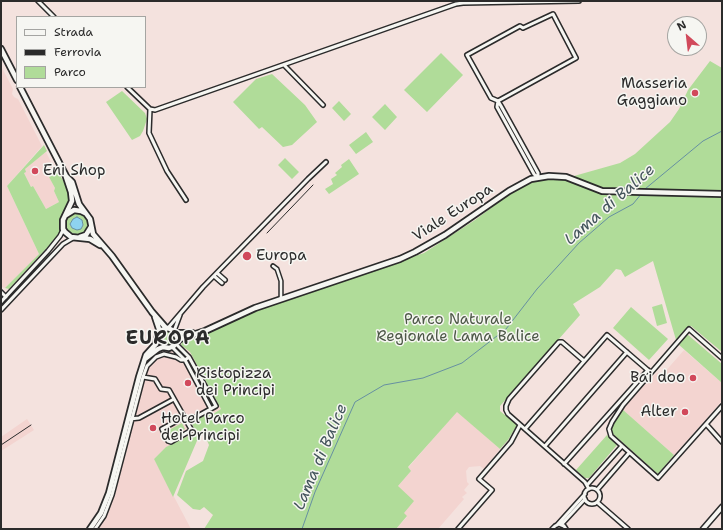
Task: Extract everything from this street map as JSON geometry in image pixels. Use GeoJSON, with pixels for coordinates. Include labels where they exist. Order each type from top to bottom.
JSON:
{"type":"FeatureCollection","features":[{"type":"Feature","properties":{"kind":"main road"},"geometry":{"type":"LineString","coordinates":[[1,49],[16,78]]}},
{"type":"Feature","properties":{"kind":"main road"},"geometry":{"type":"LineString","coordinates":[[21,88],[66,176],[71,192],[72,201],[63,220],[63,229],[67,234],[96,242],[109,252]]}},
{"type":"Feature","properties":{"kind":"main road"},"geometry":{"type":"LineString","coordinates":[[66,176],[72,182],[79,204],[90,219],[90,227],[95,238],[109,252],[152,312],[167,328],[175,332],[175,345],[163,347],[145,359]]}},
{"type":"Feature","properties":{"kind":"main road","name":"Viale Europa"},"geometry":{"type":"LineString","coordinates":[[175,345],[180,339],[205,331],[249,310],[400,259],[445,235],[514,188],[525,182],[538,178],[560,176],[602,191],[722,194]]}},
{"type":"Feature","properties":{"kind":"main road"},"geometry":{"type":"LineString","coordinates":[[66,215],[74,210],[81,211],[86,214]]}},
{"type":"Feature","properties":{"kind":"main road"},"geometry":{"type":"LineString","coordinates":[[78,238],[86,235],[90,227]]}},
{"type":"Feature","properties":{"kind":"main road"},"geometry":{"type":"LineString","coordinates":[[152,312],[160,332]]}},
{"type":"Feature","properties":{"kind":"main road"},"geometry":{"type":"LineString","coordinates":[[90,529],[101,513],[109,494],[130,419],[134,395],[145,359],[158,341],[160,332],[167,328]]}},
{"type":"Feature","properties":{"kind":"main road","name":"Viale Europa"},"geometry":{"type":"LineString","coordinates":[[175,332],[194,333],[205,331]]}},
{"type":"Feature","properties":{"kind":"main road"},"geometry":{"type":"LineString","coordinates":[[158,341],[163,347]]}},
{"type":"Feature","properties":{"kind":"street"},"geometry":{"type":"LineString","coordinates":[[38,1],[53,16]]}},
{"type":"Feature","properties":{"kind":"street"},"geometry":{"type":"LineString","coordinates":[[128,88],[150,109],[155,110],[456,4],[578,1]]}},
{"type":"Feature","properties":{"kind":"street"},"geometry":{"type":"LineString","coordinates":[[553,14],[576,58],[498,101],[491,98],[467,55],[520,26],[523,28],[553,14]]}},
{"type":"Feature","properties":{"kind":"street"},"geometry":{"type":"LineString","coordinates":[[284,65],[323,105]]}},
{"type":"Feature","properties":{"kind":"street"},"geometry":{"type":"LineString","coordinates":[[498,101],[497,107],[534,174],[538,178]]}},
{"type":"Feature","properties":{"kind":"street"},"geometry":{"type":"LineString","coordinates":[[150,109],[149,133],[167,171],[186,200]]}},
{"type":"Feature","properties":{"kind":"street"},"geometry":{"type":"LineString","coordinates":[[167,328],[216,274],[326,162]]}},
{"type":"Feature","properties":{"kind":"street"},"geometry":{"type":"LineString","coordinates":[[1,302],[48,251],[60,236],[63,229]]}},
{"type":"Feature","properties":{"kind":"street"},"geometry":{"type":"LineString","coordinates":[[1,310],[52,255],[67,241],[78,238]]}},
{"type":"Feature","properties":{"kind":"street"},"geometry":{"type":"LineString","coordinates":[[273,266],[277,269],[281,282],[281,299]]}},
{"type":"Feature","properties":{"kind":"street"},"geometry":{"type":"LineString","coordinates":[[216,274],[223,282]]}},
{"type":"Feature","properties":{"kind":"street"},"geometry":{"type":"LineString","coordinates":[[1,292],[6,296]]}},
{"type":"Feature","properties":{"kind":"street"},"geometry":{"type":"LineString","coordinates":[[175,332],[182,310]]}},
{"type":"Feature","properties":{"kind":"street"},"geometry":{"type":"LineString","coordinates":[[564,464],[689,329],[722,358]]}},
{"type":"Feature","properties":{"kind":"street"},"geometry":{"type":"LineString","coordinates":[[525,429],[607,335],[649,371]]}},
{"type":"Feature","properties":{"kind":"street"},"geometry":{"type":"LineString","coordinates":[[584,361],[562,342],[559,342],[506,406],[508,414],[588,484],[589,489]]}},
{"type":"Feature","properties":{"kind":"street"},"geometry":{"type":"LineString","coordinates":[[175,345],[189,357],[216,406],[187,422]]}},
{"type":"Feature","properties":{"kind":"street"},"geometry":{"type":"LineString","coordinates":[[175,345],[185,360],[211,409]]}},
{"type":"Feature","properties":{"kind":"street"},"geometry":{"type":"LineString","coordinates":[[545,446],[627,352]]}},
{"type":"Feature","properties":{"kind":"street"},"geometry":{"type":"LineString","coordinates":[[96,529],[104,516],[114,485],[130,419],[148,364],[158,356],[167,355],[181,360],[185,360],[189,357]]}},
{"type":"Feature","properties":{"kind":"street"},"geometry":{"type":"LineString","coordinates":[[649,371],[623,405],[609,429],[611,436],[658,478],[722,406]]}},
{"type":"Feature","properties":{"kind":"street"},"geometry":{"type":"LineString","coordinates":[[134,395],[143,377]]}},
{"type":"Feature","properties":{"kind":"street"},"geometry":{"type":"LineString","coordinates":[[143,377],[155,380],[161,389],[169,390],[191,429],[171,442],[168,441],[162,429],[184,417]]}},
{"type":"Feature","properties":{"kind":"street"},"geometry":{"type":"LineString","coordinates":[[204,397],[210,394]]}},
{"type":"Feature","properties":{"kind":"street"},"geometry":{"type":"LineString","coordinates":[[130,419],[137,419],[174,399]]}},
{"type":"Feature","properties":{"kind":"street"},"geometry":{"type":"LineString","coordinates":[[706,424],[722,442]]}},
{"type":"Feature","properties":{"kind":"street"},"geometry":{"type":"LineString","coordinates":[[458,529],[492,490],[479,479],[511,442],[520,425]]}},
{"type":"Feature","properties":{"kind":"street"},"geometry":{"type":"LineString","coordinates":[[588,484],[622,446]]}},
{"type":"Feature","properties":{"kind":"street"},"geometry":{"type":"LineString","coordinates":[[597,490],[629,453]]}},
{"type":"Feature","properties":{"kind":"street"},"geometry":{"type":"LineString","coordinates":[[116,467],[121,460]]}},
{"type":"Feature","properties":{"kind":"street"},"geometry":{"type":"LineString","coordinates":[[109,494],[114,485]]}},
{"type":"Feature","properties":{"kind":"street"},"geometry":{"type":"LineString","coordinates":[[552,529],[589,489],[594,488],[600,496],[597,502],[590,504],[585,499]]}},
{"type":"Feature","properties":{"kind":"street"},"geometry":{"type":"LineString","coordinates":[[561,525],[585,499],[585,494]]}},
{"type":"Feature","properties":{"kind":"street"},"geometry":{"type":"LineString","coordinates":[[597,502],[628,529]]}},
{"type":"Feature","properties":{"kind":"street"},"geometry":{"type":"LineString","coordinates":[[703,529],[722,507]]}},
{"type":"Feature","properties":{"kind":"street"},"geometry":{"type":"LineString","coordinates":[[557,525],[561,525],[566,529]]}},
{"type":"Feature","properties":{"kind":"shaded area"},"geometry":{"type":"Polygon","coordinates":[[[1,66],[13,89],[12,94],[18,99],[42,146],[7,186],[39,254],[5,288],[1,287],[1,66]]]}},
{"type":"Feature","properties":{"kind":"shaded area"},"geometry":{"type":"Polygon","coordinates":[[[46,152],[56,172],[49,176],[55,188],[54,191],[59,202],[46,209],[33,186],[31,187],[24,173],[24,169],[46,152]]]}},
{"type":"Feature","properties":{"kind":"shaded area"},"geometry":{"type":"Polygon","coordinates":[[[180,343],[190,352],[221,409],[212,414],[211,412],[191,423],[196,432],[167,447],[154,459],[191,529],[93,529],[105,509],[111,495],[142,373],[147,360],[154,352],[163,349],[173,350],[180,343]]]}},
{"type":"Feature","properties":{"kind":"shaded area"},"geometry":{"type":"Polygon","coordinates":[[[684,350],[722,383],[722,401],[674,455],[622,409],[646,381],[657,373],[664,373],[684,350]]]}},
{"type":"Feature","properties":{"kind":"shaded area"},"geometry":{"type":"Polygon","coordinates":[[[457,411],[500,449],[484,469],[480,466],[469,467],[466,471],[467,482],[469,484],[464,490],[467,493],[462,497],[464,499],[438,529],[396,529],[407,517],[403,513],[398,486],[411,471],[408,468],[457,411]]]}},
{"type":"Feature","properties":{"kind":"shaded area"},"geometry":{"type":"Polygon","coordinates":[[[27,419],[34,430],[1,451],[1,437],[27,419]]]}},
{"type":"Feature","properties":{"kind":"green space"},"geometry":{"type":"Polygon","coordinates":[[[441,53],[463,75],[427,112],[404,90],[441,53]]]}},
{"type":"Feature","properties":{"kind":"green space","name":"Parco Naturale Regionale Lama Balice"},"geometry":{"type":"Polygon","coordinates":[[[710,61],[722,68],[722,352],[691,326],[687,327],[676,340],[653,261],[625,277],[621,270],[616,269],[600,287],[573,304],[580,315],[500,406],[500,411],[517,425],[508,440],[500,449],[457,412],[408,467],[411,471],[398,486],[414,501],[404,513],[407,516],[396,529],[204,529],[213,515],[204,507],[200,510],[193,509],[177,495],[186,471],[203,461],[209,445],[202,429],[173,497],[154,459],[166,447],[196,432],[191,422],[211,411],[213,414],[221,409],[190,352],[181,345],[183,340],[203,335],[253,312],[424,253],[475,220],[516,189],[539,180],[574,176],[620,163],[635,154],[670,122],[679,109],[688,90],[710,61]]]}},
{"type":"Feature","properties":{"kind":"green space"},"geometry":{"type":"Polygon","coordinates":[[[272,74],[305,105],[317,122],[292,145],[283,147],[262,127],[259,129],[233,102],[256,79],[272,74]]]}},
{"type":"Feature","properties":{"kind":"green space"},"geometry":{"type":"Polygon","coordinates":[[[122,91],[145,113],[147,119],[140,136],[132,140],[106,102],[122,91]]]}},
{"type":"Feature","properties":{"kind":"green space"},"geometry":{"type":"Polygon","coordinates":[[[339,101],[351,114],[344,121],[332,108],[339,101]]]}},
{"type":"Feature","properties":{"kind":"green space"},"geometry":{"type":"Polygon","coordinates":[[[385,104],[397,117],[385,130],[372,117],[385,104]]]}},
{"type":"Feature","properties":{"kind":"green space"},"geometry":{"type":"Polygon","coordinates":[[[366,132],[373,142],[356,154],[349,145],[366,132]]]}},
{"type":"Feature","properties":{"kind":"green space"},"geometry":{"type":"Polygon","coordinates":[[[44,145],[47,151],[25,169],[26,172],[24,173],[31,187],[33,186],[46,209],[59,202],[54,191],[55,188],[49,177],[58,171],[68,190],[69,204],[60,220],[60,232],[58,236],[9,289],[5,288],[39,254],[7,186],[44,145]]]}},
{"type":"Feature","properties":{"kind":"green space"},"geometry":{"type":"Polygon","coordinates":[[[285,158],[299,172],[292,179],[278,165],[285,158]]]}},
{"type":"Feature","properties":{"kind":"green space"},"geometry":{"type":"Polygon","coordinates":[[[349,159],[359,174],[329,194],[325,189],[333,184],[331,179],[337,175],[335,173],[342,167],[341,165],[349,159]]]}},
{"type":"Feature","properties":{"kind":"green space"},"geometry":{"type":"Polygon","coordinates":[[[74,213],[82,214],[86,217],[88,222],[86,230],[79,235],[69,232],[66,226],[68,217],[74,213]],[[77,217],[73,219],[70,225],[72,228],[81,229],[83,222],[77,217]]]}},
{"type":"Feature","properties":{"kind":"green space"},"geometry":{"type":"Polygon","coordinates":[[[662,304],[667,323],[657,326],[652,307],[662,304]]]}},
{"type":"Feature","properties":{"kind":"green space"},"geometry":{"type":"Polygon","coordinates":[[[631,307],[668,339],[649,360],[613,328],[631,307]]]}},
{"type":"Feature","properties":{"kind":"green space"},"geometry":{"type":"Polygon","coordinates":[[[168,332],[172,334],[174,338],[172,342],[168,344],[164,342],[162,338],[164,334],[168,332]]]}},
{"type":"Feature","properties":{"kind":"green space"},"geometry":{"type":"Polygon","coordinates":[[[687,334],[722,364],[722,383],[678,344],[687,334]]]}},
{"type":"Feature","properties":{"kind":"green space"},"geometry":{"type":"Polygon","coordinates":[[[622,409],[674,455],[658,474],[611,432],[611,426],[622,409]]]}},
{"type":"Feature","properties":{"kind":"green space"},"geometry":{"type":"Polygon","coordinates":[[[182,423],[185,429],[171,437],[167,431],[182,423]]]}},
{"type":"Feature","properties":{"kind":"green space"},"geometry":{"type":"Polygon","coordinates":[[[607,435],[617,445],[589,478],[585,478],[576,470],[607,435]]]}},
{"type":"Feature","properties":{"kind":"water"},"geometry":{"type":"Polygon","coordinates":[[[77,217],[82,220],[83,225],[81,229],[77,230],[72,228],[70,224],[73,219],[77,217]]]}},
{"type":"Feature","properties":{"kind":"waterway","name":"Lama di Balice"},"geometry":{"type":"LineString","coordinates":[[645,189],[703,141],[722,131]]}},
{"type":"Feature","properties":{"kind":"waterway","name":"Lama di Balice"},"geometry":{"type":"LineString","coordinates":[[302,529],[315,492],[355,402],[384,385],[423,378],[462,363],[506,329],[537,289],[579,243],[609,217],[633,204],[642,193]]}},
{"type":"Feature","properties":{"kind":"railway"},"geometry":{"type":"LineString","coordinates":[[267,233],[313,185]]}},
{"type":"Feature","properties":{"kind":"railway"},"geometry":{"type":"LineString","coordinates":[[1,445],[31,425]]}},
{"type":"Feature","properties":{"kind":"place","name":"Masseria Gaggiano"},"geometry":{"type":"Point","coordinates":[695,93]}},
{"type":"Feature","properties":{"kind":"place","name":"Eni Shop"},"geometry":{"type":"Point","coordinates":[35,171]}},
{"type":"Feature","properties":{"kind":"place","name":"Europa"},"geometry":{"type":"Point","coordinates":[247,256]}},
{"type":"Feature","properties":{"kind":"place","name":"Bai doo"},"geometry":{"type":"Point","coordinates":[693,378]}},
{"type":"Feature","properties":{"kind":"place","name":"Ristopizza dei Principi"},"geometry":{"type":"Point","coordinates":[188,383]}},
{"type":"Feature","properties":{"kind":"place","name":"Alter"},"geometry":{"type":"Point","coordinates":[685,412]}},
{"type":"Feature","properties":{"kind":"place","name":"Hotel Parco dei Principi"},"geometry":{"type":"Point","coordinates":[153,428]}},
{"type":"Feature","properties":{"kind":"district","name":"EUROPA"},"geometry":{"type":"Point","coordinates":[168,339]}}]}
